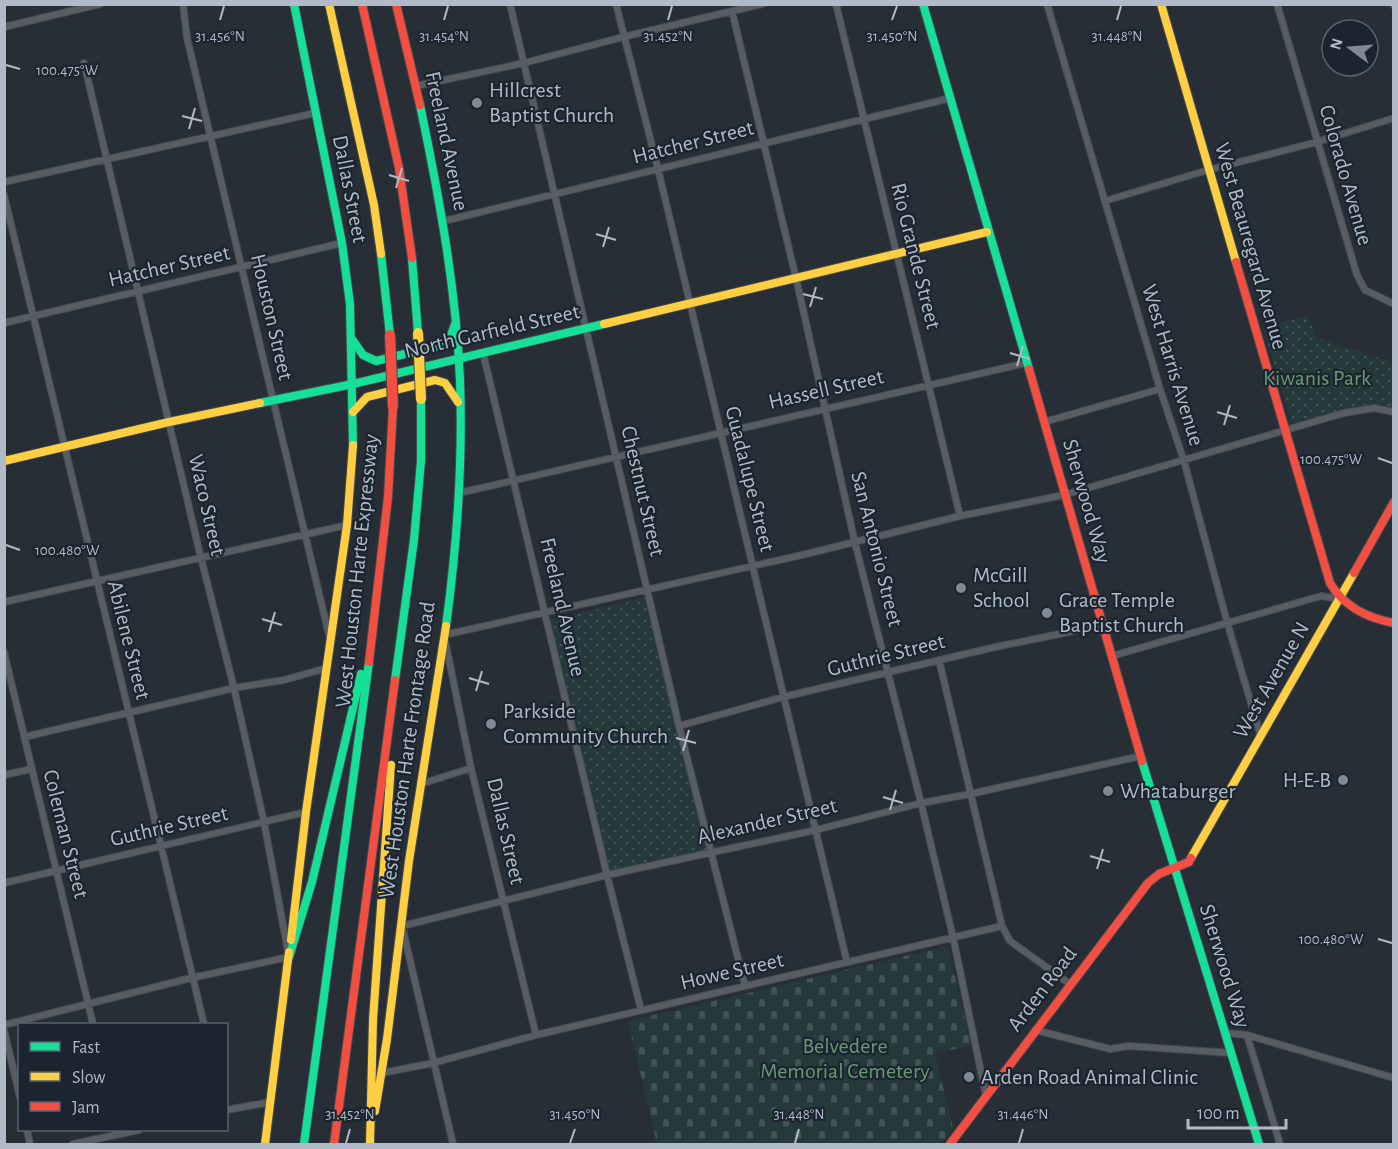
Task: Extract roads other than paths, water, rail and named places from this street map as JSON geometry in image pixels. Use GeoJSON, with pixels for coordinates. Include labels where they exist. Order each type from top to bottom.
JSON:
{"type":"FeatureCollection","features":[{"type":"Feature","properties":{"kind":"main road","name":"Dallas Street"},"geometry":{"type":"LineString","coordinates":[[294,4],[342,243],[350,304],[353,384]]}},
{"type":"Feature","properties":{"kind":"main road"},"geometry":{"type":"LineString","coordinates":[[322,4],[350,99]]}},
{"type":"Feature","properties":{"kind":"main road","name":"West Houston Harte Expressway"},"geometry":{"type":"LineString","coordinates":[[304,1144],[375,618],[388,497],[393,407],[385,278],[374,205],[329,4]]}},
{"type":"Feature","properties":{"kind":"main road"},"geometry":{"type":"LineString","coordinates":[[333,1144],[401,643],[421,461],[416,284],[406,201],[363,4]]}},
{"type":"Feature","properties":{"kind":"main road","name":"Freeland Avenue"},"geometry":{"type":"LineString","coordinates":[[396,4],[416,86],[444,221],[457,319],[458,359]]}},
{"type":"Feature","properties":{"kind":"main road","name":"Sherwood Way"},"geometry":{"type":"LineString","coordinates":[[922,4],[1174,868],[1259,1144]]}},
{"type":"Feature","properties":{"kind":"main road","name":"West Beauregard Avenue"},"geometry":{"type":"LineString","coordinates":[[1161,4],[1330,584],[1340,599]]}},
{"type":"Feature","properties":{"kind":"main road","name":"North Garfield Street"},"geometry":{"type":"LineString","coordinates":[[4,461],[169,422],[353,384],[987,232]]}},
{"type":"Feature","properties":{"kind":"main road"},"geometry":{"type":"LineString","coordinates":[[351,338],[363,355],[376,361],[442,345],[449,341],[457,319]]}},
{"type":"Feature","properties":{"kind":"main road","name":"West Houston Harte Frontage Road"},"geometry":{"type":"LineString","coordinates":[[370,1144],[444,635],[459,493],[458,359]]}},
{"type":"Feature","properties":{"kind":"main road"},"geometry":{"type":"LineString","coordinates":[[353,412],[367,397],[435,380],[445,383],[459,405]]}},
{"type":"Feature","properties":{"kind":"main road"},"geometry":{"type":"LineString","coordinates":[[265,1144],[306,812],[347,525],[353,463],[353,384]]}},
{"type":"Feature","properties":{"kind":"main road","name":"West Avenue N"},"geometry":{"type":"LineString","coordinates":[[1174,868],[1189,861],[1392,508]]}},
{"type":"Feature","properties":{"kind":"main road"},"geometry":{"type":"LineString","coordinates":[[1340,599],[1361,611],[1394,623]]}},
{"type":"Feature","properties":{"kind":"main road"},"geometry":{"type":"LineString","coordinates":[[289,957],[312,882],[375,618]]}},
{"type":"Feature","properties":{"kind":"main road"},"geometry":{"type":"LineString","coordinates":[[370,1144],[373,1020],[401,643]]}},
{"type":"Feature","properties":{"kind":"main road","name":"Arden Road"},"geometry":{"type":"LineString","coordinates":[[950,1144],[1148,883],[1159,874],[1174,868]]}},
{"type":"Feature","properties":{"kind":"street"},"geometry":{"type":"LineString","coordinates":[[4,27],[78,7],[100,4]]}},
{"type":"Feature","properties":{"kind":"street","name":"Houston Street"},"geometry":{"type":"LineString","coordinates":[[183,4],[187,38],[330,637]]}},
{"type":"Feature","properties":{"kind":"street","name":"Chestnut Street"},"geometry":{"type":"LineString","coordinates":[[510,4],[679,726],[745,986]]}},
{"type":"Feature","properties":{"kind":"street","name":"Guadalupe Street"},"geometry":{"type":"LineString","coordinates":[[616,4],[658,169],[688,303],[847,962]]}},
{"type":"Feature","properties":{"kind":"street"},"geometry":{"type":"LineString","coordinates":[[416,86],[524,63],[762,4]]}},
{"type":"Feature","properties":{"kind":"street","name":"Rio Grande Street"},"geometry":{"type":"LineString","coordinates":[[836,4],[862,119],[930,384],[960,516]]}},
{"type":"Feature","properties":{"kind":"street","name":"West Harris Avenue"},"geometry":{"type":"LineString","coordinates":[[1047,4],[1160,388],[1184,461],[1227,622],[1261,737]]}},
{"type":"Feature","properties":{"kind":"street","name":"Colorado Avenue"},"geometry":{"type":"LineString","coordinates":[[1277,4],[1357,275],[1365,290],[1394,304]]}},
{"type":"Feature","properties":{"kind":"street","name":"San Antonio Street"},"geometry":{"type":"LineString","coordinates":[[732,11],[796,278],[855,543],[953,937],[986,1096]]}},
{"type":"Feature","properties":{"kind":"street","name":"Waco Street"},"geometry":{"type":"LineString","coordinates":[[84,63],[234,688],[264,822],[289,957]]}},
{"type":"Feature","properties":{"kind":"street","name":"Hatcher Street"},"geometry":{"type":"LineString","coordinates":[[444,221],[951,98]]}},
{"type":"Feature","properties":{"kind":"street"},"geometry":{"type":"LineString","coordinates":[[4,182],[315,113]]}},
{"type":"Feature","properties":{"kind":"street"},"geometry":{"type":"LineString","coordinates":[[1105,201],[1208,170],[1317,142],[1394,118]]}},
{"type":"Feature","properties":{"kind":"street","name":"Abilene Street"},"geometry":{"type":"LineString","coordinates":[[4,195],[191,978],[204,1023]]}},
{"type":"Feature","properties":{"kind":"street","name":"Hatcher Street"},"geometry":{"type":"LineString","coordinates":[[4,323],[342,243]]}},
{"type":"Feature","properties":{"kind":"street","name":"Freeland Avenue"},"geometry":{"type":"LineString","coordinates":[[483,353],[641,1010]]}},
{"type":"Feature","properties":{"kind":"street","name":"Hassell Street"},"geometry":{"type":"LineString","coordinates":[[459,493],[1026,363]]}},
{"type":"Feature","properties":{"kind":"street"},"geometry":{"type":"LineString","coordinates":[[1044,422],[1160,388]]}},
{"type":"Feature","properties":{"kind":"street"},"geometry":{"type":"LineString","coordinates":[[444,635],[855,543],[960,516],[1064,495],[1344,413],[1374,408],[1394,412]]}},
{"type":"Feature","properties":{"kind":"street"},"geometry":{"type":"LineString","coordinates":[[4,602],[347,525]]}},
{"type":"Feature","properties":{"kind":"street"},"geometry":{"type":"LineString","coordinates":[[1112,656],[1321,596],[1340,599]]}},
{"type":"Feature","properties":{"kind":"street","name":"Guthrie Street"},"geometry":{"type":"LineString","coordinates":[[679,726],[783,697],[888,674],[939,660],[1103,625]]}},
{"type":"Feature","properties":{"kind":"street","name":"Dallas Street"},"geometry":{"type":"LineString","coordinates":[[444,635],[471,768],[536,1035]]}},
{"type":"Feature","properties":{"kind":"street","name":"Coleman Street"},"geometry":{"type":"LineString","coordinates":[[4,652],[93,1023]]}},
{"type":"Feature","properties":{"kind":"street"},"geometry":{"type":"LineString","coordinates":[[939,660],[1002,926],[1010,941],[1070,984]]}},
{"type":"Feature","properties":{"kind":"street"},"geometry":{"type":"LineString","coordinates":[[24,737],[234,688],[284,680],[327,668]]}},
{"type":"Feature","properties":{"kind":"street","name":"Alexander Street"},"geometry":{"type":"LineString","coordinates":[[402,926],[607,875],[816,830],[921,803],[1141,756]]}},
{"type":"Feature","properties":{"kind":"street"},"geometry":{"type":"LineString","coordinates":[[424,783],[471,768]]}},
{"type":"Feature","properties":{"kind":"street"},"geometry":{"type":"LineString","coordinates":[[4,775],[31,769]]}},
{"type":"Feature","properties":{"kind":"street","name":"Guthrie Street"},"geometry":{"type":"LineString","coordinates":[[4,883],[306,812]]}},
{"type":"Feature","properties":{"kind":"street"},"geometry":{"type":"LineString","coordinates":[[402,926],[453,1144]]}},
{"type":"Feature","properties":{"kind":"street","name":"Howe Street"},"geometry":{"type":"LineString","coordinates":[[382,1073],[1002,926]]}},
{"type":"Feature","properties":{"kind":"street"},"geometry":{"type":"LineString","coordinates":[[19,1023],[191,978],[289,957]]}},
{"type":"Feature","properties":{"kind":"street"},"geometry":{"type":"LineString","coordinates":[[4,1027],[18,1088]]}},
{"type":"Feature","properties":{"kind":"street"},"geometry":{"type":"LineString","coordinates":[[1035,1030],[1110,1049],[1129,1046],[1232,1053]]}},
{"type":"Feature","properties":{"kind":"street"},"geometry":{"type":"LineString","coordinates":[[1226,1033],[1247,1035],[1394,1078]]}},
{"type":"Feature","properties":{"kind":"street","name":"Sherwood Way"},"geometry":{"type":"LineString","coordinates":[[1247,1035],[1280,1144]]}},
{"type":"Feature","properties":{"kind":"street"},"geometry":{"type":"LineString","coordinates":[[228,1110],[271,1102]]}},
{"type":"Feature","properties":{"kind":"street"},"geometry":{"type":"LineString","coordinates":[[73,1144],[118,1132]]}},
{"type":"Feature","properties":{"kind":"place","name":"Hillcrest Baptist Church"},"geometry":{"type":"Point","coordinates":[477,103]}},
{"type":"Feature","properties":{"kind":"place","name":"McGill School"},"geometry":{"type":"Point","coordinates":[961,588]}},
{"type":"Feature","properties":{"kind":"place","name":"Grace Temple Baptist Church"},"geometry":{"type":"Point","coordinates":[1047,613]}},
{"type":"Feature","properties":{"kind":"place","name":"Parkside Community Church"},"geometry":{"type":"Point","coordinates":[491,724]}},
{"type":"Feature","properties":{"kind":"place","name":"H-E-B"},"geometry":{"type":"Point","coordinates":[1343,780]}},
{"type":"Feature","properties":{"kind":"place","name":"Whataburger"},"geometry":{"type":"Point","coordinates":[1108,791]}},
{"type":"Feature","properties":{"kind":"place","name":"Arden Road Animal Clinic"},"geometry":{"type":"Point","coordinates":[969,1077]}},
{"type":"Feature","properties":{"kind":"park label","name":"Kiwanis Park"},"geometry":{"type":"Point","coordinates":[1317,378]}},
{"type":"Feature","properties":{"kind":"park label","name":"Belvedere Memorial Cemetery"},"geometry":{"type":"Point","coordinates":[845,1058]}}]}
